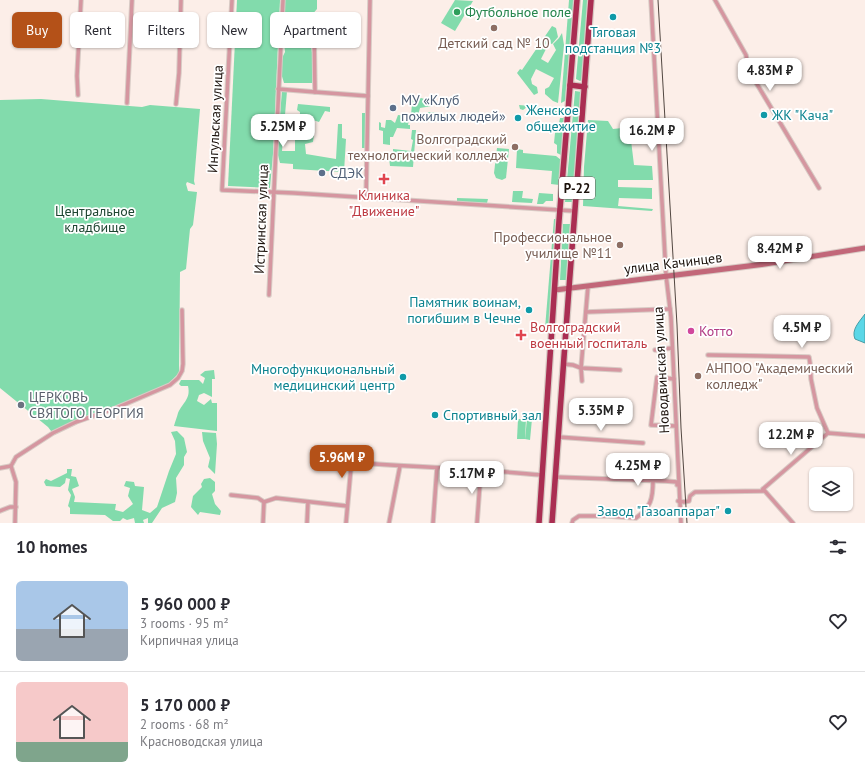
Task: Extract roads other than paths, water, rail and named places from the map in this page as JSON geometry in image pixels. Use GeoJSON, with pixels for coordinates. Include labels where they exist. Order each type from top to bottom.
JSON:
{"type":"FeatureCollection","features":[{"type":"Feature","properties":{"kind":"highway","name":"Р-22"},"geometry":{"type":"LineString","coordinates":[[539,523],[554,290],[577,0]]}},
{"type":"Feature","properties":{"kind":"highway","name":"Р-22"},"geometry":{"type":"LineString","coordinates":[[552,523],[591,0]]}},
{"type":"Feature","properties":{"kind":"highway"},"geometry":{"type":"LineString","coordinates":[[570,85],[585,87]]}},
{"type":"Feature","properties":{"kind":"main road","name":"улица Качинцев"},"geometry":{"type":"LineString","coordinates":[[554,290],[765,264],[865,248]]}},
{"type":"Feature","properties":{"kind":"street"},"geometry":{"type":"LineString","coordinates":[[78,95],[77,76],[81,0]]}},
{"type":"Feature","properties":{"kind":"street"},"geometry":{"type":"LineString","coordinates":[[127,103],[132,0]]}},
{"type":"Feature","properties":{"kind":"street"},"geometry":{"type":"LineString","coordinates":[[176,104],[179,73],[181,0]]}},
{"type":"Feature","properties":{"kind":"street","name":"Ингульская улица"},"geometry":{"type":"LineString","coordinates":[[232,0],[222,190],[274,193]]}},
{"type":"Feature","properties":{"kind":"street","name":"Истринская улица"},"geometry":{"type":"LineString","coordinates":[[269,295],[283,0]]}},
{"type":"Feature","properties":{"kind":"street"},"geometry":{"type":"LineString","coordinates":[[366,198],[370,0]]}},
{"type":"Feature","properties":{"kind":"street","name":"Новодвинская улица"},"geometry":{"type":"LineString","coordinates":[[651,0],[666,275],[670,309],[681,523]]}},
{"type":"Feature","properties":{"kind":"street"},"geometry":{"type":"LineString","coordinates":[[715,0],[746,55],[748,69],[819,188]]}},
{"type":"Feature","properties":{"kind":"street"},"geometry":{"type":"LineString","coordinates":[[314,48],[315,92]]}},
{"type":"Feature","properties":{"kind":"street"},"geometry":{"type":"LineString","coordinates":[[278,89],[368,96]]}},
{"type":"Feature","properties":{"kind":"street"},"geometry":{"type":"LineString","coordinates":[[274,193],[575,211]]}},
{"type":"Feature","properties":{"kind":"street"},"geometry":{"type":"LineString","coordinates":[[582,381],[581,368],[588,286]]}},
{"type":"Feature","properties":{"kind":"street"},"geometry":{"type":"LineString","coordinates":[[586,312],[670,309]]}},
{"type":"Feature","properties":{"kind":"street"},"geometry":{"type":"LineString","coordinates":[[15,523],[16,482],[11,466],[16,457],[52,433],[170,385],[178,378],[182,372],[182,310]]}},
{"type":"Feature","properties":{"kind":"street"},"geometry":{"type":"LineString","coordinates":[[655,350],[672,348]]}},
{"type":"Feature","properties":{"kind":"street"},"geometry":{"type":"LineString","coordinates":[[708,355],[809,357],[811,379],[817,408],[828,433]]}},
{"type":"Feature","properties":{"kind":"street"},"geometry":{"type":"LineString","coordinates":[[563,364],[581,368],[620,370]]}},
{"type":"Feature","properties":{"kind":"street"},"geometry":{"type":"LineString","coordinates":[[674,379],[657,377],[651,425],[676,426]]}},
{"type":"Feature","properties":{"kind":"street"},"geometry":{"type":"LineString","coordinates":[[555,476],[677,482],[678,502],[689,501],[690,496],[695,492],[763,491],[763,489],[828,433],[865,436]]}},
{"type":"Feature","properties":{"kind":"street"},"geometry":{"type":"LineString","coordinates":[[558,437],[643,443]]}},
{"type":"Feature","properties":{"kind":"street"},"geometry":{"type":"LineString","coordinates":[[346,523],[346,506],[351,468],[357,463],[481,469],[542,475]]}},
{"type":"Feature","properties":{"kind":"street"},"geometry":{"type":"LineString","coordinates":[[0,468],[11,466]]}},
{"type":"Feature","properties":{"kind":"street"},"geometry":{"type":"LineString","coordinates":[[390,523],[400,466]]}},
{"type":"Feature","properties":{"kind":"street"},"geometry":{"type":"LineString","coordinates":[[433,523],[437,468]]}},
{"type":"Feature","properties":{"kind":"street"},"geometry":{"type":"LineString","coordinates":[[477,523],[481,469]]}},
{"type":"Feature","properties":{"kind":"street"},"geometry":{"type":"LineString","coordinates":[[572,523],[573,520],[579,516],[636,518],[645,511],[650,503],[653,494],[653,480]]}},
{"type":"Feature","properties":{"kind":"street"},"geometry":{"type":"LineString","coordinates":[[763,489],[793,523]]}},
{"type":"Feature","properties":{"kind":"street"},"geometry":{"type":"LineString","coordinates":[[231,495],[258,498],[264,502]]}},
{"type":"Feature","properties":{"kind":"street"},"geometry":{"type":"LineString","coordinates":[[264,502],[276,498],[346,506]]}},
{"type":"Feature","properties":{"kind":"street"},"geometry":{"type":"LineString","coordinates":[[264,502],[264,523]]}},
{"type":"Feature","properties":{"kind":"street"},"geometry":{"type":"LineString","coordinates":[[307,523],[308,502]]}},
{"type":"Feature","properties":{"kind":"street"},"geometry":{"type":"LineString","coordinates":[[0,511],[16,506]]}},
{"type":"Feature","properties":{"kind":"water"},"geometry":{"type":"Polygon","coordinates":[[[865,314],[865,343],[855,339],[854,332],[856,326],[865,314]]]}},
{"type":"Feature","properties":{"kind":"tram line"},"geometry":{"type":"LineString","coordinates":[[658,0],[687,523]]}},
{"type":"Feature","properties":{"kind":"place","name":"Футбольное поле"},"geometry":{"type":"Point","coordinates":[457,12]}},
{"type":"Feature","properties":{"kind":"place","name":"Тяговая подстанция №3"},"geometry":{"type":"Point","coordinates":[613,17]}},
{"type":"Feature","properties":{"kind":"place","name":"Детский сад № 10"},"geometry":{"type":"Point","coordinates":[494,28]}},
{"type":"Feature","properties":{"kind":"place","name":"МУ «Клуб пожилых людей»"},"geometry":{"type":"Point","coordinates":[393,108]}},
{"type":"Feature","properties":{"kind":"place","name":"ЖК \"Кача\""},"geometry":{"type":"Point","coordinates":[764,115]}},
{"type":"Feature","properties":{"kind":"place","name":"Женское общежитие"},"geometry":{"type":"Point","coordinates":[518,118]}},
{"type":"Feature","properties":{"kind":"place","name":"Волгоградский технологический колледж"},"geometry":{"type":"Point","coordinates":[515,147]}},
{"type":"Feature","properties":{"kind":"place","name":"СДЭК"},"geometry":{"type":"Point","coordinates":[322,173]}},
{"type":"Feature","properties":{"kind":"place","name":"Клиника \"Движение\""},"geometry":{"type":"Point","coordinates":[384,179]}},
{"type":"Feature","properties":{"kind":"place","name":"Профессиональное училище №11"},"geometry":{"type":"Point","coordinates":[620,245]}},
{"type":"Feature","properties":{"kind":"place","name":"Памятник воинам, погибшим в Чечне"},"geometry":{"type":"Point","coordinates":[529,310]}},
{"type":"Feature","properties":{"kind":"place","name":"Котто"},"geometry":{"type":"Point","coordinates":[691,331]}},
{"type":"Feature","properties":{"kind":"place","name":"Волгоградский военный госпиталь"},"geometry":{"type":"Point","coordinates":[521,335]}},
{"type":"Feature","properties":{"kind":"place","name":"АНПОО \"Академический колледж\""},"geometry":{"type":"Point","coordinates":[698,376]}},
{"type":"Feature","properties":{"kind":"place","name":"Многофункциональный медицинский центр"},"geometry":{"type":"Point","coordinates":[403,377]}},
{"type":"Feature","properties":{"kind":"place","name":"ЦЕРКОВЬ СВЯТОГО ГЕОРГИЯ"},"geometry":{"type":"Point","coordinates":[21,405]}},
{"type":"Feature","properties":{"kind":"place","name":"Спортивный зал"},"geometry":{"type":"Point","coordinates":[435,415]}},
{"type":"Feature","properties":{"kind":"place","name":"Завод \"Газоаппарат\""},"geometry":{"type":"Point","coordinates":[728,511]}},
{"type":"Feature","properties":{"kind":"park label","name":"Центральное кладбище"},"geometry":{"type":"Point","coordinates":[95,220]}}]}
